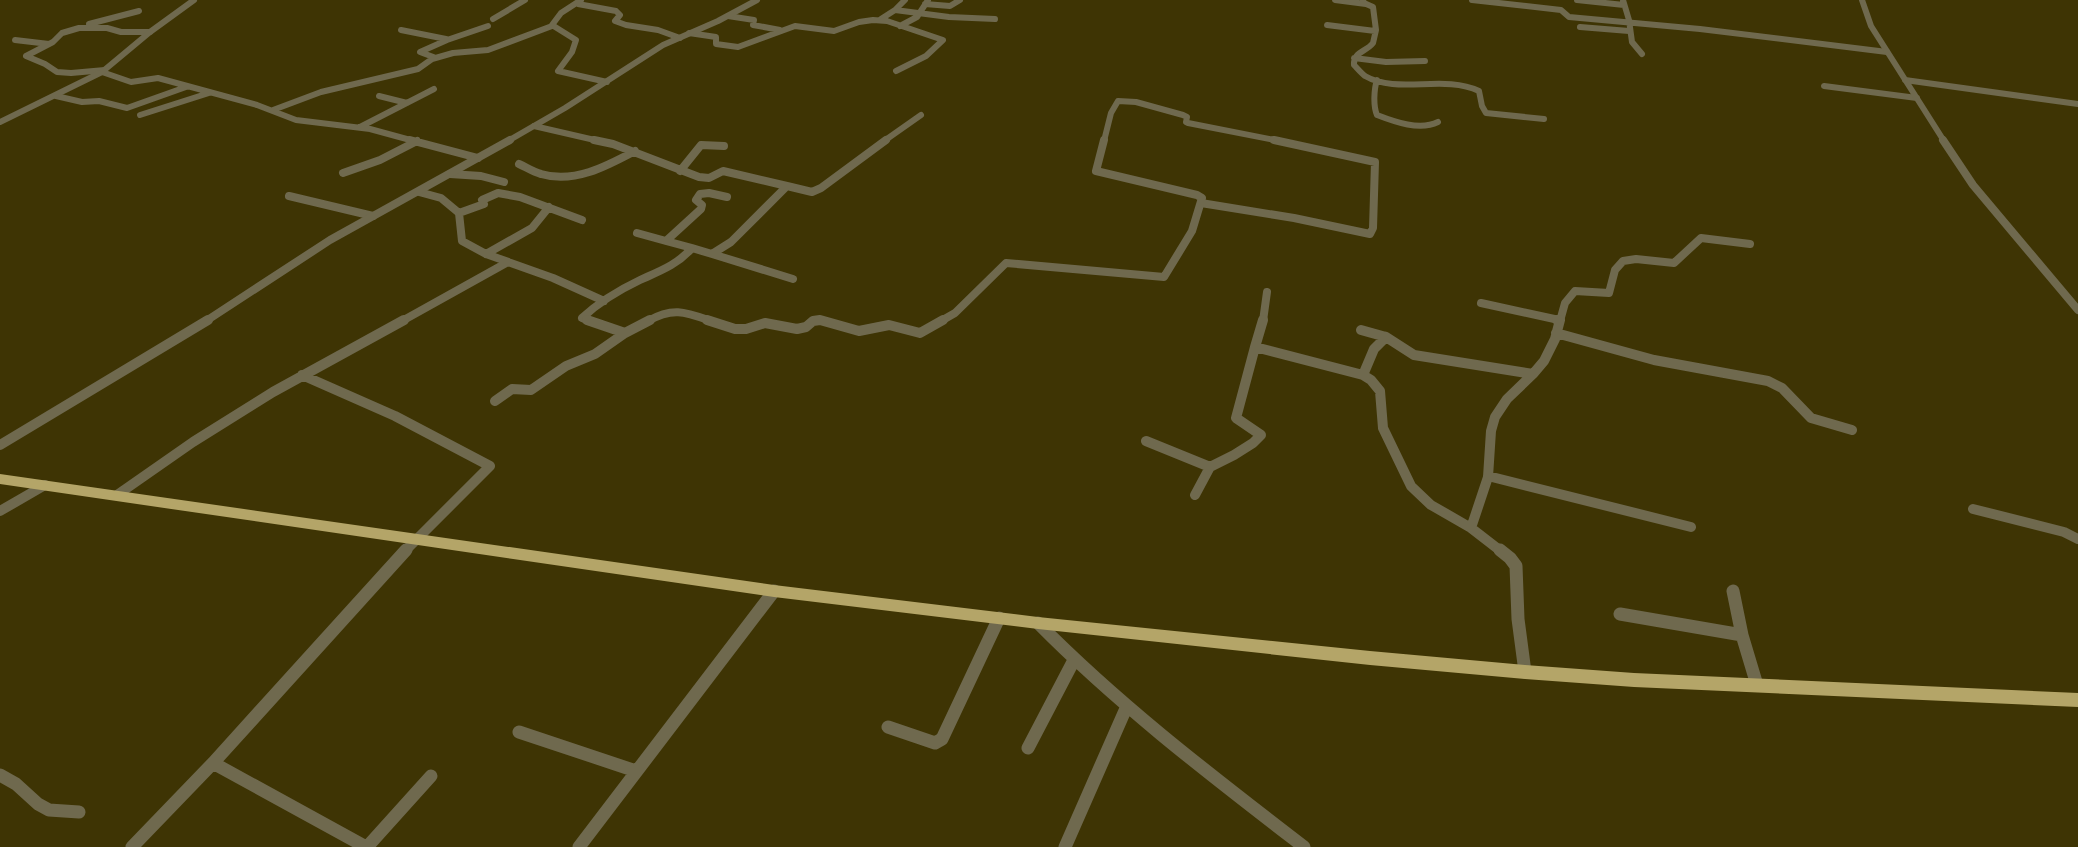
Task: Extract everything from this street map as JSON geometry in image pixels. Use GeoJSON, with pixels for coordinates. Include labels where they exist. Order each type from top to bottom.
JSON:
{"type":"FeatureCollection","features":[{"type":"Feature","properties":{"kind":"highway"},"geometry":{"type":"LineString","coordinates":[[0,479],[774,591],[1038,623],[1370,658],[1634,680],[2078,700]]}},
{"type":"Feature","properties":{"kind":"street"},"geometry":{"type":"LineString","coordinates":[[0,122],[56,96],[103,71],[150,32],[194,0]]}},
{"type":"Feature","properties":{"kind":"street"},"geometry":{"type":"LineString","coordinates":[[493,19],[525,0]]}},
{"type":"Feature","properties":{"kind":"street"},"geometry":{"type":"LineString","coordinates":[[0,445],[218,314],[330,240],[419,192],[534,126],[607,82],[650,53],[757,0]]}},
{"type":"Feature","properties":{"kind":"street"},"geometry":{"type":"LineString","coordinates":[[881,20],[905,0]]}},
{"type":"Feature","properties":{"kind":"street"},"geometry":{"type":"LineString","coordinates":[[900,26],[914,19],[926,2],[950,6],[960,0]]}},
{"type":"Feature","properties":{"kind":"street"},"geometry":{"type":"LineString","coordinates":[[1335,0],[1364,2],[1373,7],[1374,43],[1354,58]]}},
{"type":"Feature","properties":{"kind":"street"},"geometry":{"type":"LineString","coordinates":[[1472,0],[1561,10],[1569,17],[1700,28],[1887,52]]}},
{"type":"Feature","properties":{"kind":"street"},"geometry":{"type":"LineString","coordinates":[[1577,0],[1624,2],[1630,22],[1628,31],[1633,45],[1642,54]]}},
{"type":"Feature","properties":{"kind":"street"},"geometry":{"type":"LineString","coordinates":[[1862,0],[1871,26],[1973,185],[2078,310]]}},
{"type":"Feature","properties":{"kind":"street"},"geometry":{"type":"LineString","coordinates":[[272,110],[322,92],[413,71],[422,68],[436,58],[457,52],[484,51],[552,26],[561,13],[580,2],[620,14],[615,20],[623,24],[658,30],[680,38]]}},
{"type":"Feature","properties":{"kind":"street"},"geometry":{"type":"LineString","coordinates":[[895,10],[995,19]]}},
{"type":"Feature","properties":{"kind":"street"},"geometry":{"type":"LineString","coordinates":[[964,17],[973,10]]}},
{"type":"Feature","properties":{"kind":"street"},"geometry":{"type":"LineString","coordinates":[[139,11],[111,17],[62,33],[50,44],[26,56],[45,64],[57,72],[103,71],[131,82],[157,77],[186,87],[257,105],[300,121],[360,127],[478,158]]}},
{"type":"Feature","properties":{"kind":"street"},"geometry":{"type":"LineString","coordinates":[[728,16],[754,20],[753,25],[781,30]]}},
{"type":"Feature","properties":{"kind":"street"},"geometry":{"type":"LineString","coordinates":[[690,33],[716,37],[716,44],[738,47],[781,30],[799,26],[834,31],[859,22],[881,20],[943,40],[926,56],[896,70]]}},
{"type":"Feature","properties":{"kind":"street"},"geometry":{"type":"LineString","coordinates":[[1327,25],[1375,31]]}},
{"type":"Feature","properties":{"kind":"street"},"geometry":{"type":"LineString","coordinates":[[436,58],[420,52],[447,40],[488,26]]}},
{"type":"Feature","properties":{"kind":"street"},"geometry":{"type":"LineString","coordinates":[[552,26],[576,40],[558,72],[607,82]]}},
{"type":"Feature","properties":{"kind":"street"},"geometry":{"type":"LineString","coordinates":[[1580,27],[1628,31]]}},
{"type":"Feature","properties":{"kind":"street"},"geometry":{"type":"LineString","coordinates":[[78,28],[107,28],[112,31],[121,32],[150,32]]}},
{"type":"Feature","properties":{"kind":"street"},"geometry":{"type":"LineString","coordinates":[[401,30],[447,40]]}},
{"type":"Feature","properties":{"kind":"street"},"geometry":{"type":"LineString","coordinates":[[15,40],[50,44]]}},
{"type":"Feature","properties":{"kind":"street"},"geometry":{"type":"LineString","coordinates":[[1354,58],[1386,62],[1425,61]]}},
{"type":"Feature","properties":{"kind":"street"},"geometry":{"type":"LineString","coordinates":[[1354,58],[1354,65],[1361,74],[1377,80],[1401,84],[1435,83],[1470,87],[1479,90],[1482,106],[1486,113],[1544,119]]}},
{"type":"Feature","properties":{"kind":"street"},"geometry":{"type":"LineString","coordinates":[[1377,80],[1374,86],[1377,103],[1375,110],[1377,114],[1385,118],[1424,126],[1433,125],[1438,122]]}},
{"type":"Feature","properties":{"kind":"street"},"geometry":{"type":"LineString","coordinates":[[1905,80],[2078,104]]}},
{"type":"Feature","properties":{"kind":"street"},"geometry":{"type":"LineString","coordinates":[[1824,86],[1917,98]]}},
{"type":"Feature","properties":{"kind":"street"},"geometry":{"type":"LineString","coordinates":[[56,96],[82,102],[103,102],[127,108],[186,87]]}},
{"type":"Feature","properties":{"kind":"street"},"geometry":{"type":"LineString","coordinates":[[360,127],[434,89]]}},
{"type":"Feature","properties":{"kind":"street"},"geometry":{"type":"LineString","coordinates":[[140,115],[210,92]]}},
{"type":"Feature","properties":{"kind":"street"},"geometry":{"type":"LineString","coordinates":[[379,96],[408,103]]}},
{"type":"Feature","properties":{"kind":"street"},"geometry":{"type":"LineString","coordinates":[[495,401],[512,389],[531,390],[566,366],[595,354],[625,333],[659,315],[674,311],[688,313],[735,329],[746,329],[765,323],[797,329],[806,327],[813,321],[820,320],[859,331],[889,325],[920,333],[955,313],[1006,263],[1164,277],[1194,229],[1202,198],[1197,195],[1096,171],[1111,113],[1118,102],[1127,100],[1158,107],[1185,116],[1188,124],[1249,134],[1375,162],[1373,228],[1370,234],[1294,218],[1201,203]]}},
{"type":"Feature","properties":{"kind":"street"},"geometry":{"type":"LineString","coordinates":[[534,126],[601,141],[634,151],[680,171],[706,178],[726,172],[812,192],[821,188],[921,115]]}},
{"type":"Feature","properties":{"kind":"street"},"geometry":{"type":"LineString","coordinates":[[343,173],[380,160],[417,141]]}},
{"type":"Feature","properties":{"kind":"street"},"geometry":{"type":"LineString","coordinates":[[680,171],[701,145],[724,146]]}},
{"type":"Feature","properties":{"kind":"street"},"geometry":{"type":"LineString","coordinates":[[519,164],[548,175],[575,176],[595,170],[634,151]]}},
{"type":"Feature","properties":{"kind":"street"},"geometry":{"type":"LineString","coordinates":[[450,174],[481,176],[504,182]]}},
{"type":"Feature","properties":{"kind":"street"},"geometry":{"type":"LineString","coordinates":[[712,254],[736,238],[787,186]]}},
{"type":"Feature","properties":{"kind":"street"},"geometry":{"type":"LineString","coordinates":[[419,192],[441,198],[459,213],[462,241],[486,254],[553,278],[604,301]]}},
{"type":"Feature","properties":{"kind":"street"},"geometry":{"type":"LineString","coordinates":[[459,213],[484,204],[482,200],[496,193],[520,197],[549,207],[564,215],[582,220]]}},
{"type":"Feature","properties":{"kind":"street"},"geometry":{"type":"LineString","coordinates":[[666,241],[701,209],[702,205],[696,200],[700,194],[709,193],[727,197]]}},
{"type":"Feature","properties":{"kind":"street"},"geometry":{"type":"LineString","coordinates":[[289,196],[373,216]]}},
{"type":"Feature","properties":{"kind":"street"},"geometry":{"type":"LineString","coordinates":[[486,254],[536,225],[549,207]]}},
{"type":"Feature","properties":{"kind":"street"},"geometry":{"type":"LineString","coordinates":[[637,233],[712,254],[793,280]]}},
{"type":"Feature","properties":{"kind":"street"},"geometry":{"type":"LineString","coordinates":[[1470,528],[1488,476],[1491,429],[1494,418],[1509,396],[1533,374],[1553,345],[1558,320],[1568,296],[1575,291],[1608,293],[1615,270],[1623,260],[1633,259],[1661,264],[1674,264],[1698,240],[1705,238],[1750,244]]}},
{"type":"Feature","properties":{"kind":"street"},"geometry":{"type":"LineString","coordinates":[[625,333],[582,318],[604,301],[646,278],[678,264],[692,248]]}},
{"type":"Feature","properties":{"kind":"street"},"geometry":{"type":"LineString","coordinates":[[116,495],[209,432],[302,376],[508,262]]}},
{"type":"Feature","properties":{"kind":"street"},"geometry":{"type":"LineString","coordinates":[[1195,495],[1210,467],[1253,443],[1260,435],[1260,433],[1241,423],[1236,418],[1262,325],[1267,292]]}},
{"type":"Feature","properties":{"kind":"street"},"geometry":{"type":"LineString","coordinates":[[1481,303],[1558,320]]}},
{"type":"Feature","properties":{"kind":"street"},"geometry":{"type":"LineString","coordinates":[[1361,330],[1386,337],[1414,355],[1533,374]]}},
{"type":"Feature","properties":{"kind":"street"},"geometry":{"type":"LineString","coordinates":[[1556,333],[1654,360],[1768,381],[1782,388],[1811,418],[1852,430]]}},
{"type":"Feature","properties":{"kind":"street"},"geometry":{"type":"LineString","coordinates":[[1363,375],[1374,349],[1386,337]]}},
{"type":"Feature","properties":{"kind":"street"},"geometry":{"type":"LineString","coordinates":[[1255,347],[1363,375],[1372,380],[1380,390],[1385,433],[1412,487],[1422,499],[1470,528],[1514,562],[1518,619],[1526,672]]}},
{"type":"Feature","properties":{"kind":"street"},"geometry":{"type":"LineString","coordinates":[[132,847],[213,763],[415,540],[490,466],[396,416],[302,376]]}},
{"type":"Feature","properties":{"kind":"street"},"geometry":{"type":"LineString","coordinates":[[1146,440],[1210,467]]}},
{"type":"Feature","properties":{"kind":"street"},"geometry":{"type":"LineString","coordinates":[[1488,476],[1691,527]]}},
{"type":"Feature","properties":{"kind":"street"},"geometry":{"type":"LineString","coordinates":[[0,511],[45,485]]}},
{"type":"Feature","properties":{"kind":"street"},"geometry":{"type":"LineString","coordinates":[[1973,509],[2064,532],[2078,539]]}},
{"type":"Feature","properties":{"kind":"street"},"geometry":{"type":"LineString","coordinates":[[578,847],[774,591]]}},
{"type":"Feature","properties":{"kind":"street"},"geometry":{"type":"LineString","coordinates":[[1733,591],[1742,635],[1757,685]]}},
{"type":"Feature","properties":{"kind":"street"},"geometry":{"type":"LineString","coordinates":[[1620,614],[1742,635]]}},
{"type":"Feature","properties":{"kind":"street"},"geometry":{"type":"LineString","coordinates":[[888,727],[935,743],[942,739],[999,618]]}},
{"type":"Feature","properties":{"kind":"street"},"geometry":{"type":"LineString","coordinates":[[1038,623],[1074,660],[1185,755],[1304,847]]}},
{"type":"Feature","properties":{"kind":"street"},"geometry":{"type":"LineString","coordinates":[[1028,748],[1074,660]]}},
{"type":"Feature","properties":{"kind":"street"},"geometry":{"type":"LineString","coordinates":[[1066,847],[1127,706]]}},
{"type":"Feature","properties":{"kind":"street"},"geometry":{"type":"LineString","coordinates":[[519,732],[636,771]]}},
{"type":"Feature","properties":{"kind":"street"},"geometry":{"type":"LineString","coordinates":[[213,763],[367,847],[431,776]]}},
{"type":"Feature","properties":{"kind":"street"},"geometry":{"type":"LineString","coordinates":[[0,775],[16,784],[38,804],[49,810],[79,812]]}}]}
